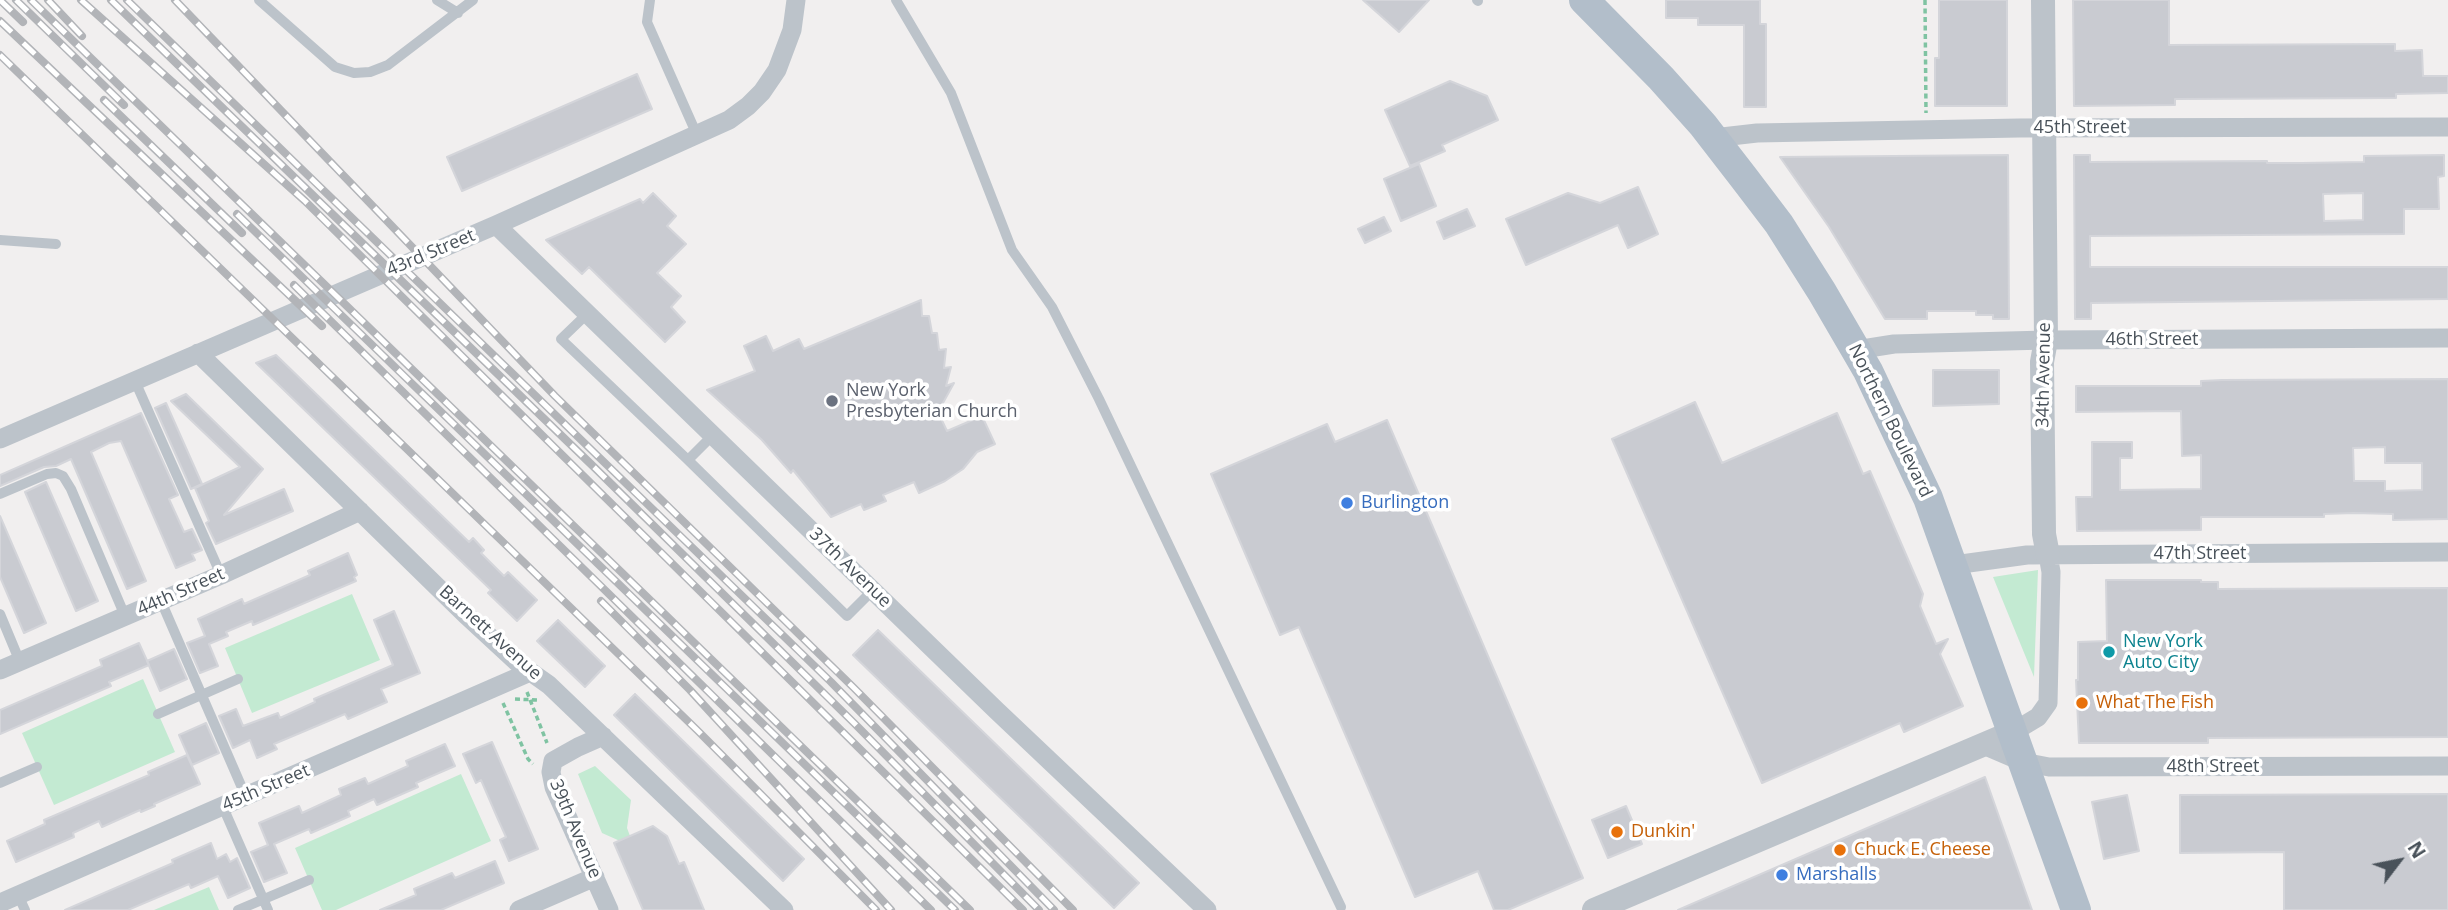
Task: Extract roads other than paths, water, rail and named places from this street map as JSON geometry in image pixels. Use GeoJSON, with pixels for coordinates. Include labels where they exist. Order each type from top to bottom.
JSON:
{"type":"FeatureCollection","features":[{"type":"Feature","properties":{"kind":"main road","name":"Northern Boulevard"},"geometry":{"type":"LineString","coordinates":[[1584,0],[1659,76],[1713,138],[1779,224],[1856,351],[1914,466],[1954,565],[2076,910]]}},
{"type":"Feature","properties":{"kind":"street","name":"43rd Street"},"geometry":{"type":"LineString","coordinates":[[0,439],[496,225],[729,121],[762,92],[777,70],[785,55],[792,30],[796,0]]}},
{"type":"Feature","properties":{"kind":"street","name":"34th Avenue"},"geometry":{"type":"LineString","coordinates":[[2013,732],[2038,717],[2048,704],[2051,572],[2044,534],[2042,362],[2046,340],[2043,0]]}},
{"type":"Feature","properties":{"kind":"street","name":"45th Street"},"geometry":{"type":"LineString","coordinates":[[1713,138],[1757,133],[2044,128],[2448,127]]}},
{"type":"Feature","properties":{"kind":"street","name":"37th Avenue"},"geometry":{"type":"LineString","coordinates":[[496,225],[1207,910]]}},
{"type":"Feature","properties":{"kind":"street","name":"46th Street"},"geometry":{"type":"LineString","coordinates":[[1856,351],[1895,344],[2046,340],[2448,338]]}},
{"type":"Feature","properties":{"kind":"street","name":"Barnett Avenue"},"geometry":{"type":"LineString","coordinates":[[198,353],[527,678],[549,685],[784,910]]}},
{"type":"Feature","properties":{"kind":"street","name":"44th Street"},"geometry":{"type":"LineString","coordinates":[[0,670],[221,575],[360,511]]}},
{"type":"Feature","properties":{"kind":"street","name":"47th Street"},"geometry":{"type":"LineString","coordinates":[[1954,565],[2048,555],[2448,552]]}},
{"type":"Feature","properties":{"kind":"street","name":"45th Street"},"geometry":{"type":"LineString","coordinates":[[9,902],[246,797],[527,678]]}},
{"type":"Feature","properties":{"kind":"street"},"geometry":{"type":"LineString","coordinates":[[1594,910],[2013,732]]}},
{"type":"Feature","properties":{"kind":"street","name":"39th Avenue"},"geometry":{"type":"LineString","coordinates":[[603,736],[553,761],[551,772],[554,788],[609,910]]}},
{"type":"Feature","properties":{"kind":"street","name":"48th Street"},"geometry":{"type":"LineString","coordinates":[[1981,744],[2023,762],[2067,768],[2448,766]]}},
{"type":"Feature","properties":{"kind":"street"},"geometry":{"type":"LineString","coordinates":[[519,910],[595,877]]}},
{"type":"Feature","properties":{"kind":"lane"},"geometry":{"type":"LineString","coordinates":[[259,0],[335,67],[354,73],[370,72],[388,65],[472,0]]}},
{"type":"Feature","properties":{"kind":"lane"},"geometry":{"type":"LineString","coordinates":[[437,0],[458,13]]}},
{"type":"Feature","properties":{"kind":"lane"},"geometry":{"type":"LineString","coordinates":[[650,0],[647,22],[697,135]]}},
{"type":"Feature","properties":{"kind":"lane"},"geometry":{"type":"LineString","coordinates":[[897,0],[951,93],[1012,250],[1052,307],[1099,399],[1341,907]]}},
{"type":"Feature","properties":{"kind":"lane"},"geometry":{"type":"LineString","coordinates":[[0,240],[56,244]]}},
{"type":"Feature","properties":{"kind":"lane"},"geometry":{"type":"LineString","coordinates":[[587,314],[561,339],[847,615],[873,590]]}},
{"type":"Feature","properties":{"kind":"lane"},"geometry":{"type":"LineString","coordinates":[[135,381],[221,575]]}},
{"type":"Feature","properties":{"kind":"lane"},"geometry":{"type":"LineString","coordinates":[[688,460],[713,435]]}},
{"type":"Feature","properties":{"kind":"lane"},"geometry":{"type":"LineString","coordinates":[[0,494],[47,474],[56,473],[63,476],[125,616]]}},
{"type":"Feature","properties":{"kind":"lane"},"geometry":{"type":"LineString","coordinates":[[162,601],[246,797]]}},
{"type":"Feature","properties":{"kind":"lane"},"geometry":{"type":"LineString","coordinates":[[0,614],[20,662]]}},
{"type":"Feature","properties":{"kind":"lane"},"geometry":{"type":"LineString","coordinates":[[158,714],[238,679]]}},
{"type":"Feature","properties":{"kind":"lane"},"geometry":{"type":"LineString","coordinates":[[0,783],[37,767]]}},
{"type":"Feature","properties":{"kind":"lane"},"geometry":{"type":"LineString","coordinates":[[223,807],[268,910]]}},
{"type":"Feature","properties":{"kind":"lane"},"geometry":{"type":"LineString","coordinates":[[238,910],[309,880]]}},
{"type":"Feature","properties":{"kind":"railway"},"geometry":{"type":"LineString","coordinates":[[0,0],[23,22]]}},
{"type":"Feature","properties":{"kind":"railway"},"geometry":{"type":"LineString","coordinates":[[16,0],[124,105]]}},
{"type":"Feature","properties":{"kind":"railway"},"geometry":{"type":"LineString","coordinates":[[31,0],[970,910]]}},
{"type":"Feature","properties":{"kind":"railway"},"geometry":{"type":"LineString","coordinates":[[48,0],[82,36]]}},
{"type":"Feature","properties":{"kind":"railway"},"geometry":{"type":"LineString","coordinates":[[81,0],[305,201],[1023,910]]}},
{"type":"Feature","properties":{"kind":"railway"},"geometry":{"type":"LineString","coordinates":[[111,0],[596,469],[1039,910]]}},
{"type":"Feature","properties":{"kind":"railway"},"geometry":{"type":"LineString","coordinates":[[127,0],[831,682],[1054,910]]}},
{"type":"Feature","properties":{"kind":"railway"},"geometry":{"type":"LineString","coordinates":[[175,0],[555,396],[854,688],[1073,910]]}},
{"type":"Feature","properties":{"kind":"railway"},"geometry":{"type":"LineString","coordinates":[[0,21],[322,326]]}},
{"type":"Feature","properties":{"kind":"railway"},"geometry":{"type":"LineString","coordinates":[[0,55],[697,730],[876,910]]}},
{"type":"Feature","properties":{"kind":"railway"},"geometry":{"type":"LineString","coordinates":[[104,100],[242,233]]}},
{"type":"Feature","properties":{"kind":"railway"},"geometry":{"type":"LineString","coordinates":[[237,214],[955,910]]}},
{"type":"Feature","properties":{"kind":"railway"},"geometry":{"type":"LineString","coordinates":[[294,285],[931,910]]}},
{"type":"Feature","properties":{"kind":"railway"},"geometry":{"type":"LineString","coordinates":[[601,601],[690,690],[891,910]]}},
{"type":"Feature","properties":{"kind":"place","name":"New York Presbyterian Church"},"geometry":{"type":"Point","coordinates":[832,401]}},
{"type":"Feature","properties":{"kind":"place","name":"Burlington"},"geometry":{"type":"Point","coordinates":[1347,503]}},
{"type":"Feature","properties":{"kind":"place","name":"New York Auto City"},"geometry":{"type":"Point","coordinates":[2109,652]}},
{"type":"Feature","properties":{"kind":"place","name":"What The Fish"},"geometry":{"type":"Point","coordinates":[2082,703]}},
{"type":"Feature","properties":{"kind":"place","name":"Dunkin'"},"geometry":{"type":"Point","coordinates":[1617,832]}},
{"type":"Feature","properties":{"kind":"place","name":"Chuck E. Cheese"},"geometry":{"type":"Point","coordinates":[1840,850]}},
{"type":"Feature","properties":{"kind":"place","name":"Marshalls"},"geometry":{"type":"Point","coordinates":[1782,875]}}]}
